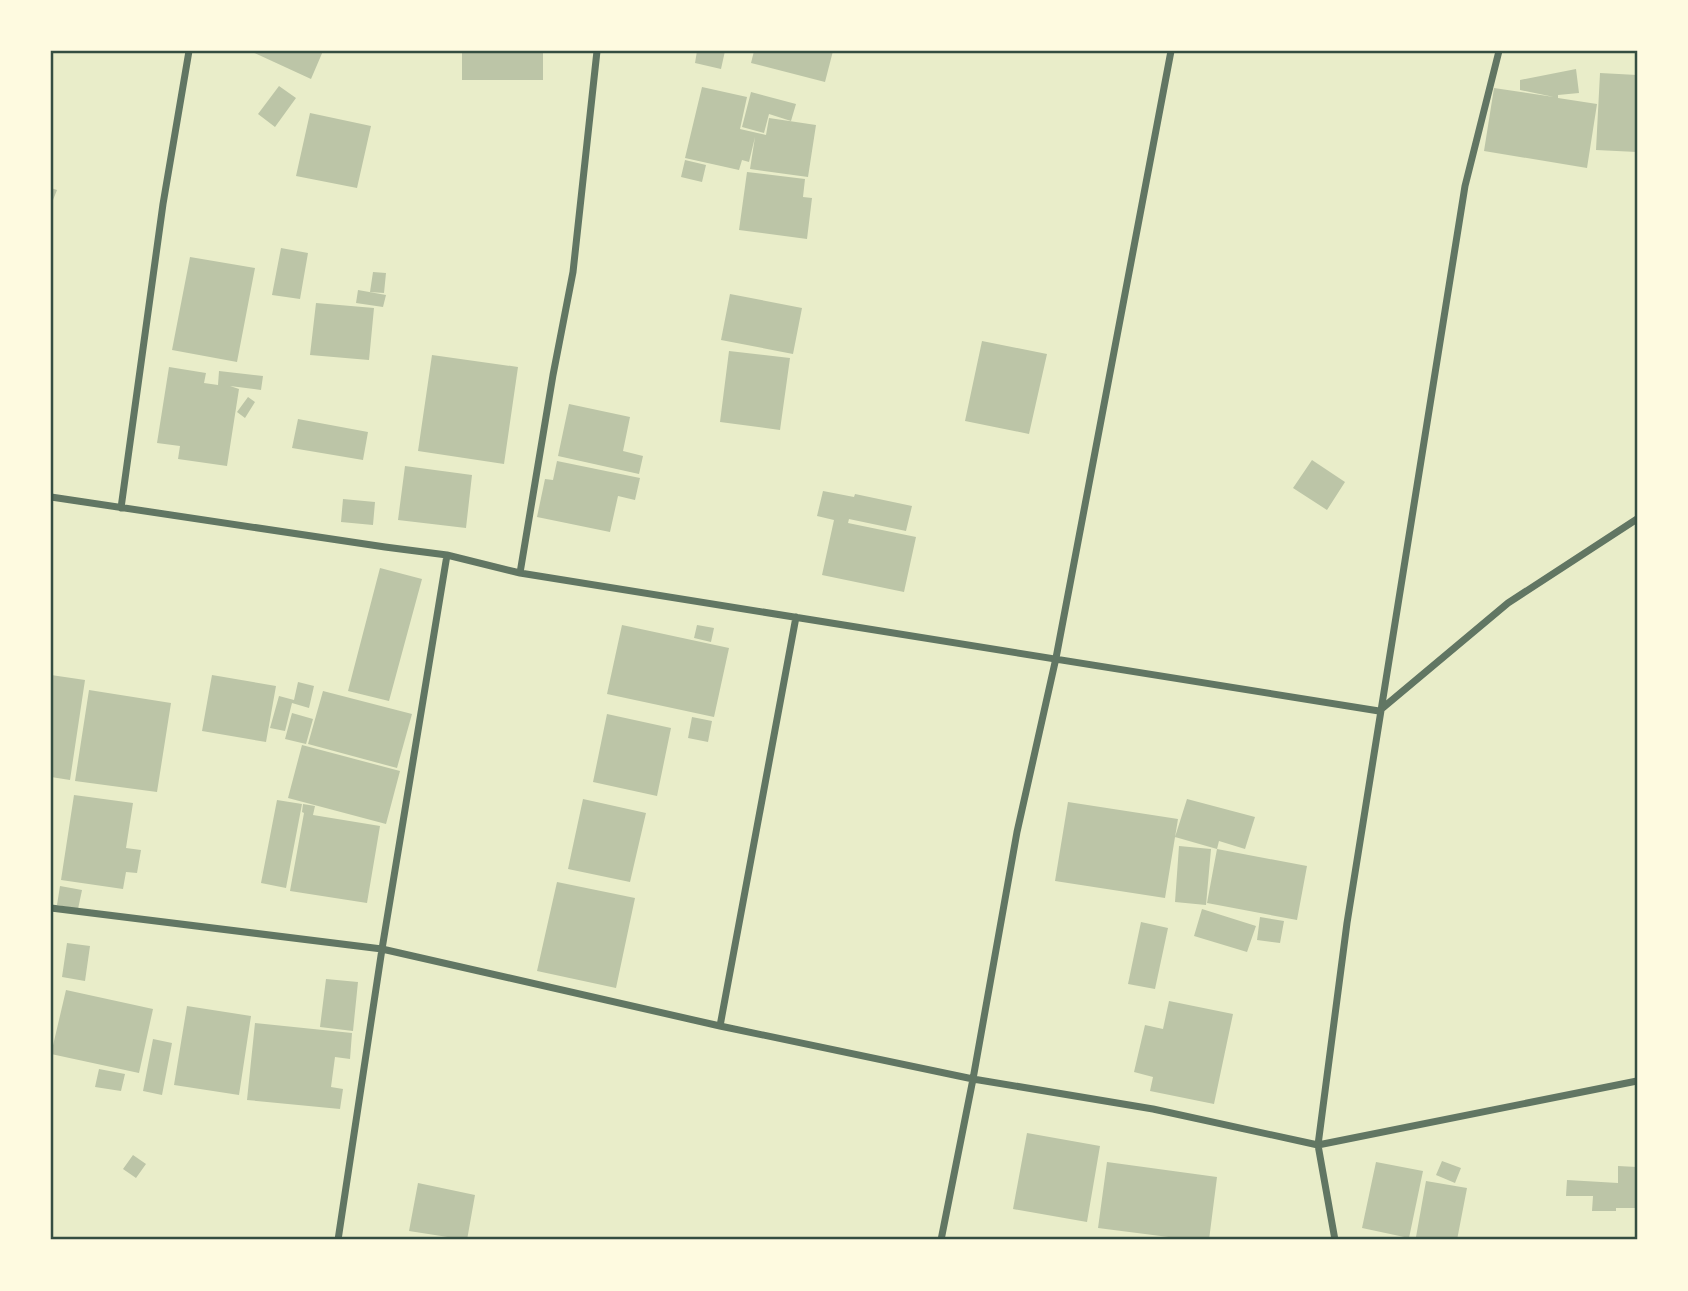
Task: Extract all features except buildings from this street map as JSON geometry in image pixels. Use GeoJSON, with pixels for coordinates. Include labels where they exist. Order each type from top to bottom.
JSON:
{"type":"FeatureCollection","features":[{"type":"Feature","properties":{"kind":"street"},"geometry":{"type":"LineString","coordinates":[[121,508],[163,204],[189,51]]}},
{"type":"Feature","properties":{"kind":"street"},"geometry":{"type":"LineString","coordinates":[[520,573],[573,272],[597,51]]}},
{"type":"Feature","properties":{"kind":"street"},"geometry":{"type":"LineString","coordinates":[[941,1240],[1017,832],[1056,658],[1171,51]]}},
{"type":"Feature","properties":{"kind":"street"},"geometry":{"type":"LineString","coordinates":[[1335,1240],[1318,1145],[1347,923],[1465,186],[1499,51]]}},
{"type":"Feature","properties":{"kind":"street"},"geometry":{"type":"LineString","coordinates":[[51,497],[447,555],[520,573],[1380,711],[1508,603],[1637,519]]}},
{"type":"Feature","properties":{"kind":"street"},"geometry":{"type":"LineString","coordinates":[[338,1240],[382,949],[447,555]]}},
{"type":"Feature","properties":{"kind":"street"},"geometry":{"type":"LineString","coordinates":[[720,1026],[796,617]]}},
{"type":"Feature","properties":{"kind":"street"},"geometry":{"type":"LineString","coordinates":[[51,908],[382,949],[720,1026],[973,1079],[1153,1109],[1318,1145],[1637,1081]]}}]}
